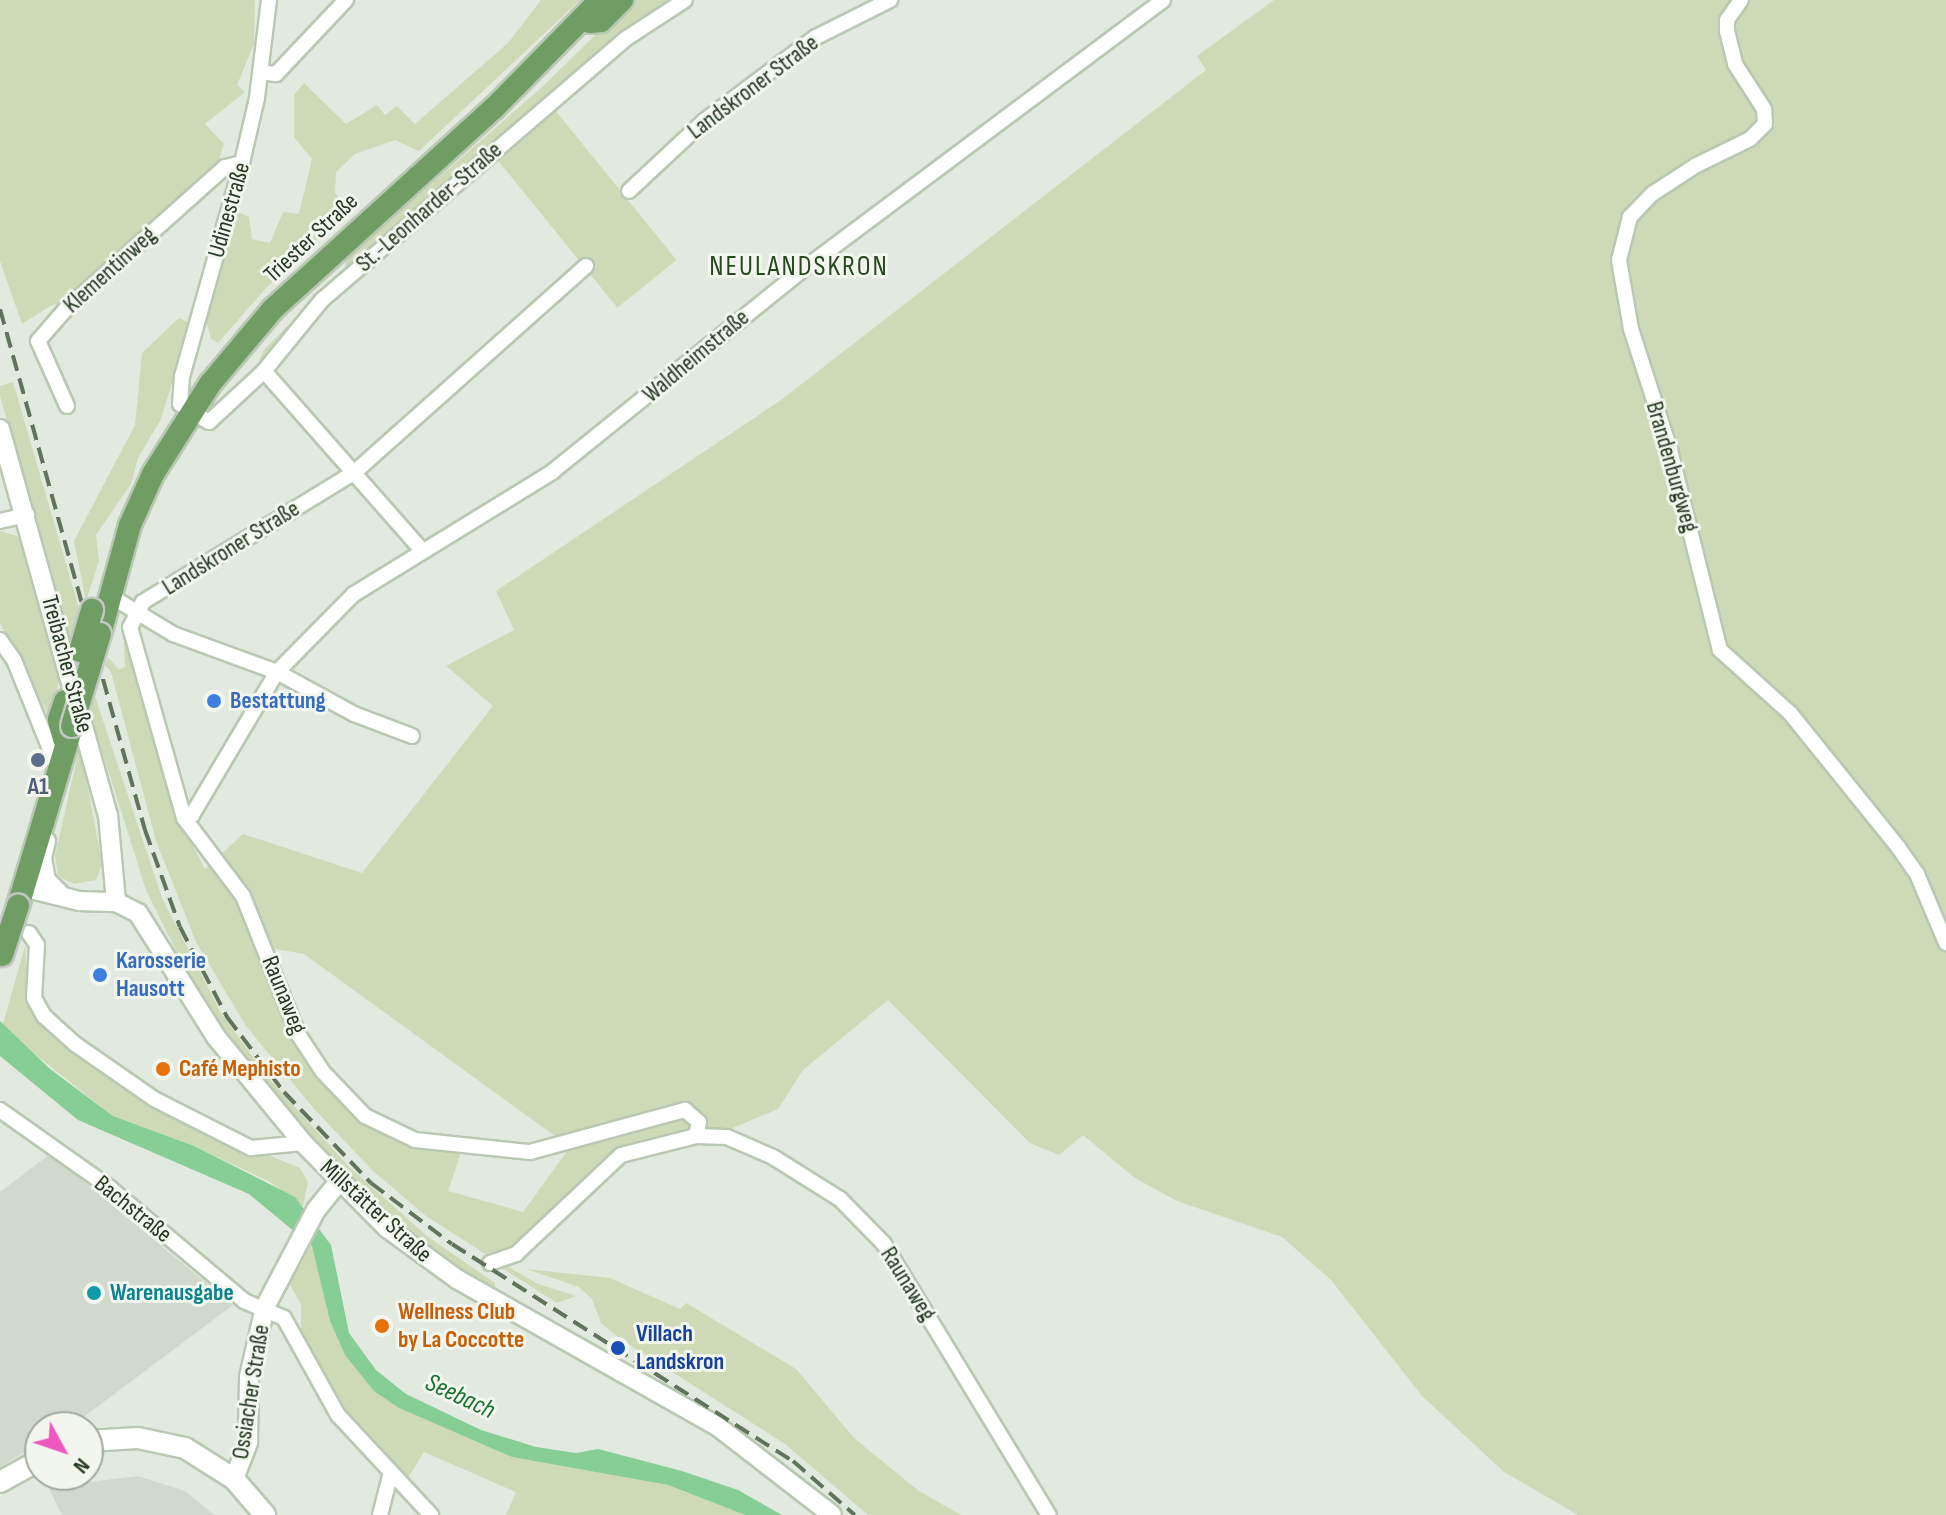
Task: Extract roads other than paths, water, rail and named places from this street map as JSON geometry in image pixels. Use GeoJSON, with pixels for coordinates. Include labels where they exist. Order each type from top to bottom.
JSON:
{"type":"FeatureCollection","features":[{"type":"Feature","properties":{"kind":"main road","name":"Triester Straße"},"geometry":{"type":"LineString","coordinates":[[68,732],[59,720],[92,610],[119,561],[153,474],[191,412],[273,309],[495,107],[600,0]]}},
{"type":"Feature","properties":{"kind":"main road"},"geometry":{"type":"LineString","coordinates":[[576,24],[601,21],[622,0]]}},
{"type":"Feature","properties":{"kind":"main road","name":"Triester Straße"},"geometry":{"type":"LineString","coordinates":[[0,961],[21,897],[56,764],[112,597],[119,561]]}},
{"type":"Feature","properties":{"kind":"main road"},"geometry":{"type":"LineString","coordinates":[[104,1440],[125,1438],[175,1444],[234,1479]]}},
{"type":"Feature","properties":{"kind":"main road"},"geometry":{"type":"LineString","coordinates":[[0,1482],[24,1469]]}},
{"type":"Feature","properties":{"kind":"main road","name":"Ossiacher Straße"},"geometry":{"type":"LineString","coordinates":[[234,1479],[265,1515]]}},
{"type":"Feature","properties":{"kind":"street","name":"Udinestraße"},"geometry":{"type":"LineString","coordinates":[[191,412],[180,404],[182,376],[242,163],[261,72],[269,0]]}},
{"type":"Feature","properties":{"kind":"street"},"geometry":{"type":"LineString","coordinates":[[261,72],[276,74],[346,0]]}},
{"type":"Feature","properties":{"kind":"street","name":"St.-Leonharder-Straße"},"geometry":{"type":"LineString","coordinates":[[191,412],[209,422],[264,371],[322,300],[627,38],[685,0]]}},
{"type":"Feature","properties":{"kind":"street","name":"Landskroner Straße"},"geometry":{"type":"LineString","coordinates":[[629,191],[704,121],[816,37],[890,0]]}},
{"type":"Feature","properties":{"kind":"street","name":"Brandenburgweg"},"geometry":{"type":"LineString","coordinates":[[1741,0],[1727,20],[1727,31],[1735,64],[1764,109],[1765,124],[1750,139],[1695,166],[1652,194],[1630,217],[1619,260],[1631,329],[1670,450],[1720,650],[1770,692],[1830,759],[1917,874],[1946,943]]}},
{"type":"Feature","properties":{"kind":"street","name":"Waldheimstraße"},"geometry":{"type":"LineString","coordinates":[[184,818],[192,815],[277,672],[354,594],[552,472],[797,274],[1155,3]]}},
{"type":"Feature","properties":{"kind":"street","name":"Klementinweg"},"geometry":{"type":"LineString","coordinates":[[67,406],[38,341],[64,311],[225,167],[242,163]]}},
{"type":"Feature","properties":{"kind":"street","name":"Landskroner Straße"},"geometry":{"type":"LineString","coordinates":[[137,613],[143,602],[355,472],[586,266]]}},
{"type":"Feature","properties":{"kind":"street"},"geometry":{"type":"LineString","coordinates":[[264,371],[422,550]]}},
{"type":"Feature","properties":{"kind":"street","name":"Treibacher Straße"},"geometry":{"type":"LineString","coordinates":[[0,429],[27,515],[108,815],[116,902]]}},
{"type":"Feature","properties":{"kind":"street"},"geometry":{"type":"LineString","coordinates":[[0,521],[27,515]]}},
{"type":"Feature","properties":{"kind":"street"},"geometry":{"type":"LineString","coordinates":[[112,597],[203,646],[277,672],[358,716],[412,736]]}},
{"type":"Feature","properties":{"kind":"street","name":"Raunaweg"},"geometry":{"type":"LineString","coordinates":[[137,613],[130,627],[184,818],[243,896],[298,1034],[323,1072],[365,1116],[415,1140],[530,1152],[685,1110],[699,1122],[696,1136]]}},
{"type":"Feature","properties":{"kind":"street"},"geometry":{"type":"LineString","coordinates":[[0,640],[14,660],[56,764]]}},
{"type":"Feature","properties":{"kind":"street"},"geometry":{"type":"LineString","coordinates":[[42,821],[48,835],[42,858],[46,880],[64,898]]}},
{"type":"Feature","properties":{"kind":"street"},"geometry":{"type":"LineString","coordinates":[[21,897],[116,902]]}},
{"type":"Feature","properties":{"kind":"street","name":"Millstätter Straße"},"geometry":{"type":"LineString","coordinates":[[116,902],[138,913],[195,1010],[303,1143],[339,1182],[430,1262],[717,1426],[832,1515]]}},
{"type":"Feature","properties":{"kind":"street"},"geometry":{"type":"LineString","coordinates":[[29,933],[37,945],[34,998],[44,1016],[75,1044],[154,1099],[251,1148],[303,1143]]}},
{"type":"Feature","properties":{"kind":"street","name":"Bachstraße"},"geometry":{"type":"LineString","coordinates":[[0,1110],[110,1188],[244,1301],[265,1307],[291,1327],[338,1415],[390,1476],[431,1515]]}},
{"type":"Feature","properties":{"kind":"street","name":"Raunaweg"},"geometry":{"type":"LineString","coordinates":[[490,1263],[516,1254],[621,1155],[696,1136],[727,1137],[773,1157],[840,1199],[884,1244],[1049,1515]]}},
{"type":"Feature","properties":{"kind":"street","name":"Ossiacher Straße"},"geometry":{"type":"LineString","coordinates":[[234,1479],[248,1442],[249,1377],[265,1307],[316,1210],[339,1182]]}},
{"type":"Feature","properties":{"kind":"street"},"geometry":{"type":"LineString","coordinates":[[380,1515],[390,1476]]}},
{"type":"Feature","properties":{"kind":"tunnel"},"geometry":{"type":"LineString","coordinates":[[0,918],[29,933]]}},
{"type":"Feature","properties":{"kind":"railway"},"geometry":{"type":"LineString","coordinates":[[0,309],[145,830],[180,927],[227,1017],[284,1092],[371,1183],[452,1244],[793,1461],[855,1515]]}},
{"type":"Feature","properties":{"kind":"place","name":"Bestattung"},"geometry":{"type":"Point","coordinates":[214,701]}},
{"type":"Feature","properties":{"kind":"place","name":"A1"},"geometry":{"type":"Point","coordinates":[38,760]}},
{"type":"Feature","properties":{"kind":"place","name":"Karosserie Hausott"},"geometry":{"type":"Point","coordinates":[100,975]}},
{"type":"Feature","properties":{"kind":"place","name":"Café Mephisto"},"geometry":{"type":"Point","coordinates":[163,1069]}},
{"type":"Feature","properties":{"kind":"place","name":"Warenausgabe"},"geometry":{"type":"Point","coordinates":[94,1293]}},
{"type":"Feature","properties":{"kind":"place","name":"Wellness Club by La Coccotte"},"geometry":{"type":"Point","coordinates":[382,1326]}},
{"type":"Feature","properties":{"kind":"place","name":"Villach Landskron"},"geometry":{"type":"Point","coordinates":[618,1348]}},
{"type":"Feature","properties":{"kind":"district","name":"NEULANDSKRON"},"geometry":{"type":"Point","coordinates":[799,267]}},
{"type":"Feature","properties":{"kind":"water label","name":"Seebach"},"geometry":{"type":"Point","coordinates":[460,1397]}}]}
